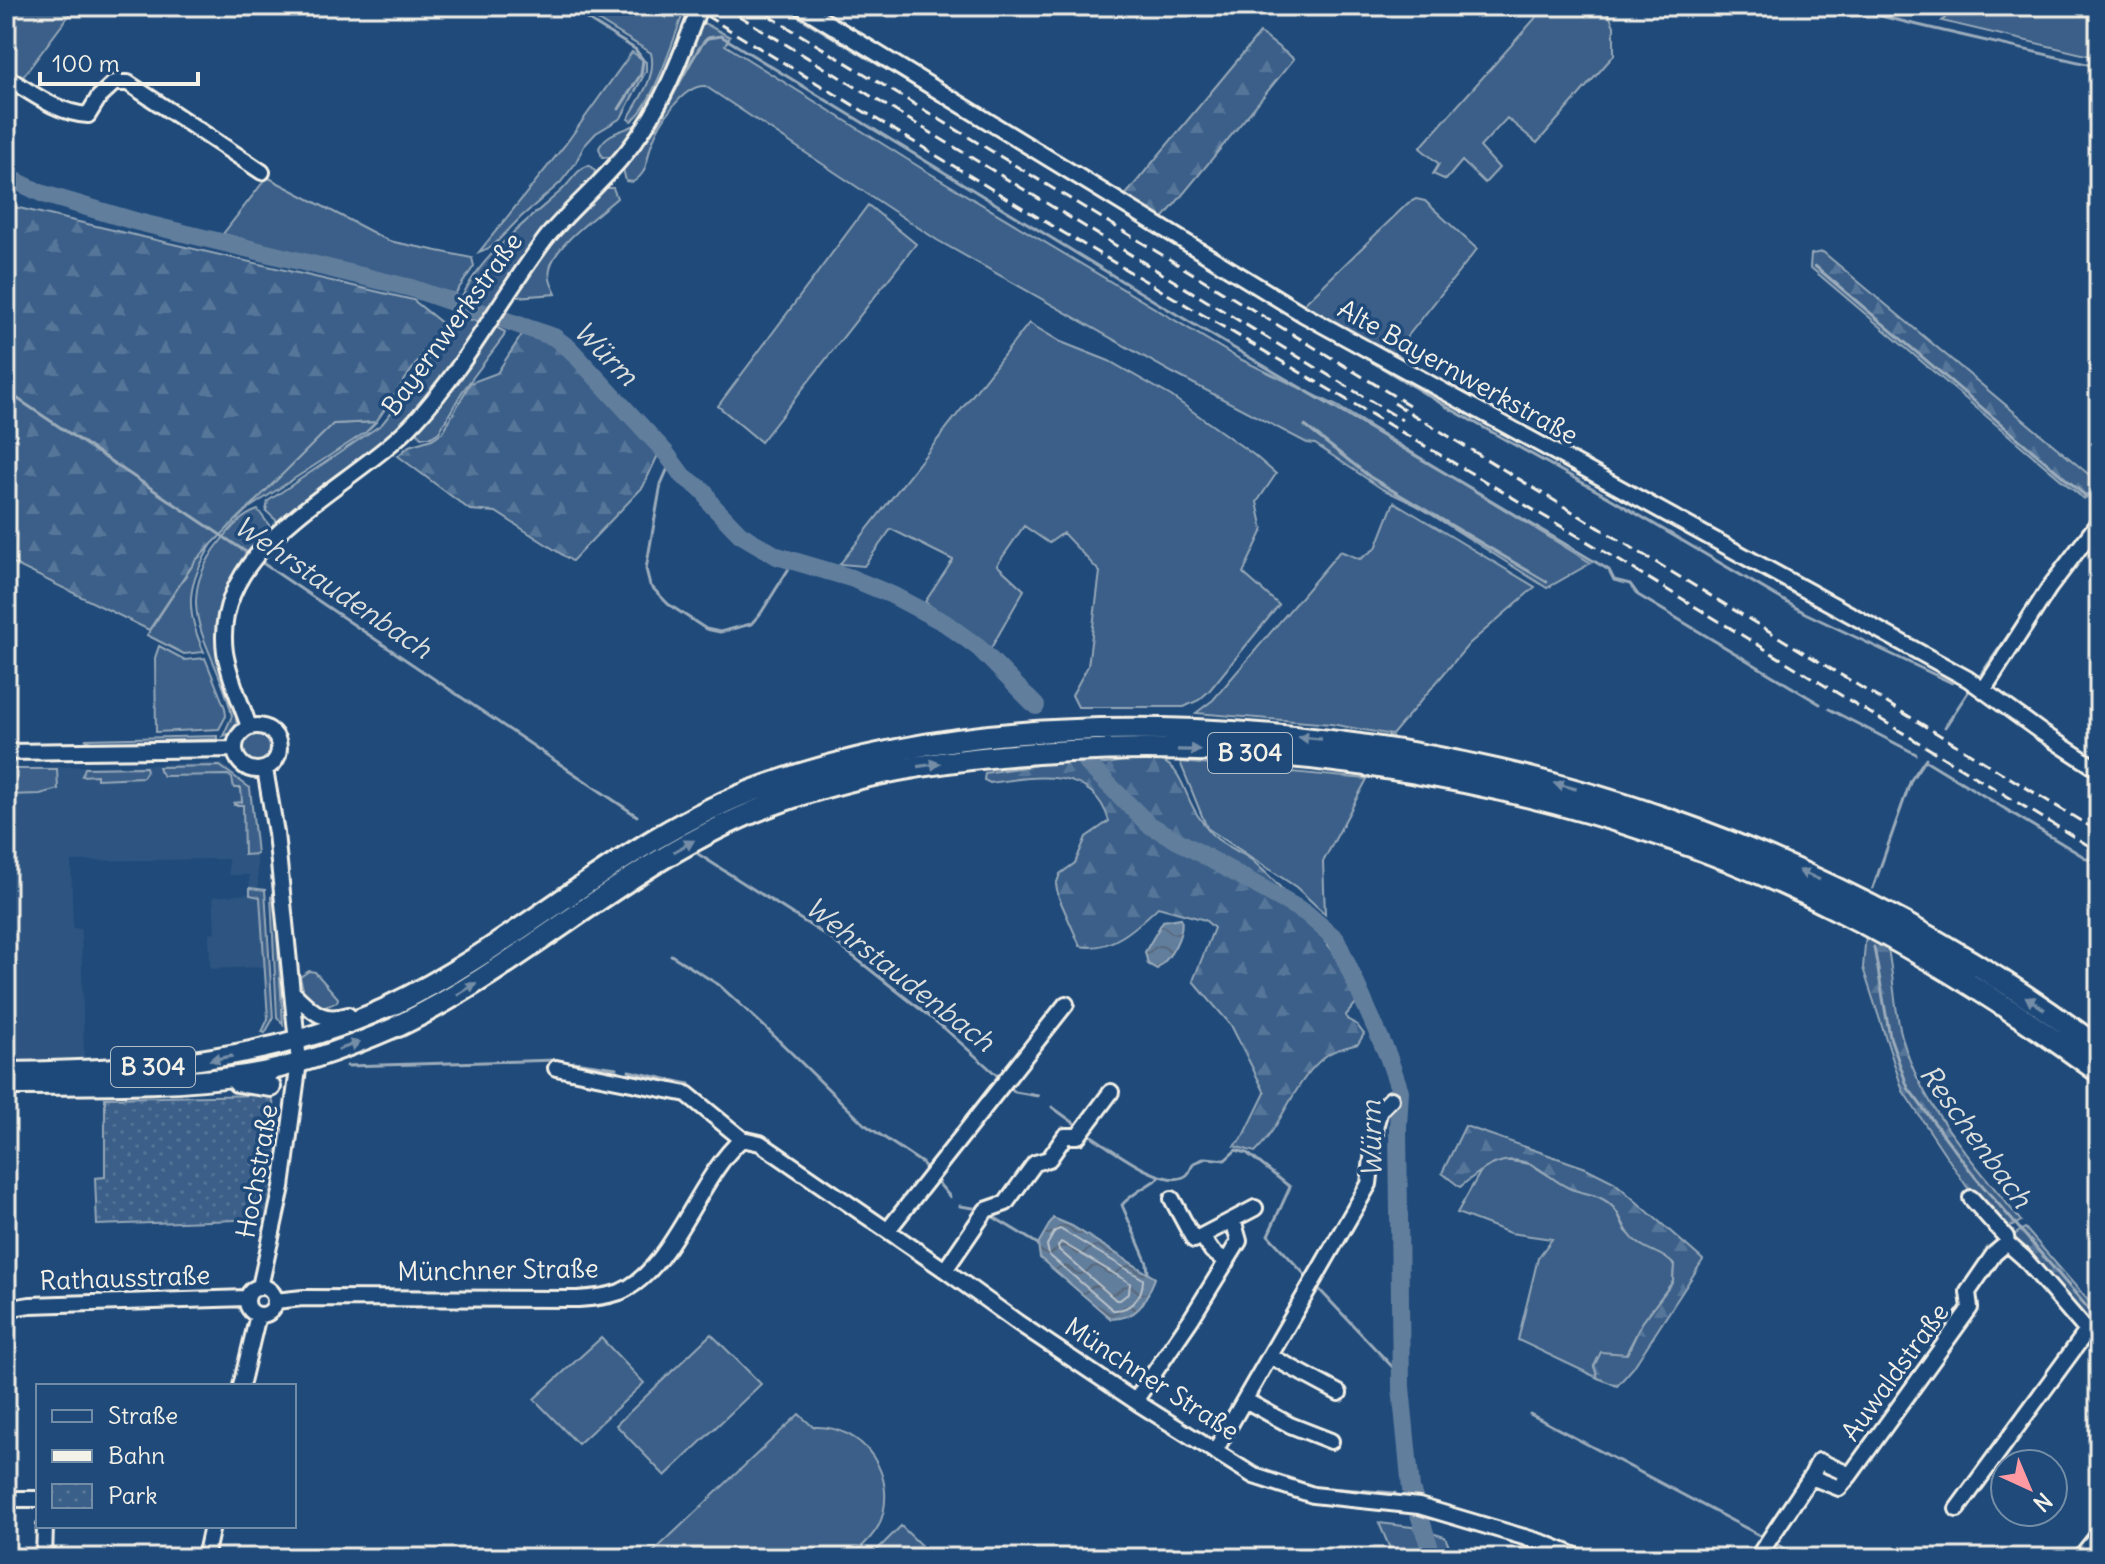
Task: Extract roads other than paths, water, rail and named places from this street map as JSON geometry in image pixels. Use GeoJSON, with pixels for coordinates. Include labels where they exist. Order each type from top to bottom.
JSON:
{"type":"FeatureCollection","features":[{"type":"Feature","properties":{"kind":"highway","name":"B 304"},"geometry":{"type":"LineString","coordinates":[[381,1010],[447,976],[651,842],[701,813],[763,786],[825,766],[907,748],[992,736],[1116,727],[1232,731],[1346,741],[1473,763],[1606,797],[1737,843],[1847,892],[1963,955],[2099,1048]]}},
{"type":"Feature","properties":{"kind":"highway","name":"B 304"},"geometry":{"type":"LineString","coordinates":[[398,1026],[488,975],[635,875],[687,844],[741,817],[792,797],[870,776],[967,759],[1103,750],[1201,750],[1335,761],[1470,783],[1600,817],[1728,860],[1838,910],[1953,972],[2099,1072]]}},
{"type":"Feature","properties":{"kind":"main road","name":"B 304"},"geometry":{"type":"LineString","coordinates":[[6,1085],[182,1064],[297,1041],[381,1010]]}},
{"type":"Feature","properties":{"kind":"main road","name":"B 304"},"geometry":{"type":"LineString","coordinates":[[6,1072],[210,1079],[252,1074],[299,1062],[398,1026]]}},
{"type":"Feature","properties":{"kind":"main road"},"geometry":{"type":"LineString","coordinates":[[210,1079],[271,1087]]}},
{"type":"Feature","properties":{"kind":"street","name":"Alte Bayernwerkstraße"},"geometry":{"type":"LineString","coordinates":[[800,6],[1303,314],[1977,684],[2099,770]]}},
{"type":"Feature","properties":{"kind":"street","name":"Bayernwerkstraße"},"geometry":{"type":"LineString","coordinates":[[249,727],[231,677],[224,634],[232,593],[248,563],[261,548],[406,431],[428,406],[547,237],[619,162],[645,127],[671,80],[696,16]]}},
{"type":"Feature","properties":{"kind":"street"},"geometry":{"type":"LineString","coordinates":[[6,77],[55,107],[88,115],[99,97],[114,83],[128,83],[262,172]]}},
{"type":"Feature","properties":{"kind":"street"},"geometry":{"type":"LineString","coordinates":[[1977,684],[2099,522]]}},
{"type":"Feature","properties":{"kind":"street"},"geometry":{"type":"LineString","coordinates":[[249,727],[268,728],[278,739],[276,760],[265,769],[243,766],[235,749],[237,738],[249,727]]}},
{"type":"Feature","properties":{"kind":"street"},"geometry":{"type":"LineString","coordinates":[[6,752],[235,749]]}},
{"type":"Feature","properties":{"kind":"street"},"geometry":{"type":"LineString","coordinates":[[265,769],[276,833],[299,1062]]}},
{"type":"Feature","properties":{"kind":"street"},"geometry":{"type":"LineString","coordinates":[[293,993],[323,1018],[333,1020],[381,1010]]}},
{"type":"Feature","properties":{"kind":"street"},"geometry":{"type":"LineString","coordinates":[[888,1230],[1066,1004]]}},
{"type":"Feature","properties":{"kind":"street","name":"Hochstraße"},"geometry":{"type":"LineString","coordinates":[[260,1287],[282,1187],[299,1062]]}},
{"type":"Feature","properties":{"kind":"street","name":"Münchner Straße"},"geometry":{"type":"LineString","coordinates":[[556,1068],[687,1094],[742,1139],[760,1143],[1017,1322],[1254,1476],[1300,1492],[1413,1505],[1544,1543],[1581,1558]]}},
{"type":"Feature","properties":{"kind":"street"},"geometry":{"type":"LineString","coordinates":[[271,1087],[286,1098],[294,1110]]}},
{"type":"Feature","properties":{"kind":"street"},"geometry":{"type":"LineString","coordinates":[[945,1270],[984,1212],[1006,1203],[1035,1163],[1049,1159],[1065,1136],[1078,1136],[1111,1092]]}},
{"type":"Feature","properties":{"kind":"street"},"geometry":{"type":"LineString","coordinates":[[1215,1451],[1369,1184],[1376,1124],[1380,1110],[1391,1099]]}},
{"type":"Feature","properties":{"kind":"street","name":"Münchner Straße"},"geometry":{"type":"LineString","coordinates":[[275,1301],[303,1298],[578,1299],[622,1291],[641,1278],[659,1258],[719,1164],[742,1139]]}},
{"type":"Feature","properties":{"kind":"street"},"geometry":{"type":"LineString","coordinates":[[1971,1198],[2006,1237],[2007,1243],[2024,1258],[2099,1345]]}},
{"type":"Feature","properties":{"kind":"street"},"geometry":{"type":"LineString","coordinates":[[1172,1199],[1194,1240],[1255,1208]]}},
{"type":"Feature","properties":{"kind":"street"},"geometry":{"type":"LineString","coordinates":[[1135,1401],[1239,1241],[1233,1220]]}},
{"type":"Feature","properties":{"kind":"street"},"geometry":{"type":"LineString","coordinates":[[1202,1236],[1212,1251],[1227,1262]]}},
{"type":"Feature","properties":{"kind":"street","name":"Auwaldstraße"},"geometry":{"type":"LineString","coordinates":[[1757,1558],[1811,1477],[1839,1488],[1850,1475],[1970,1308],[1968,1292],[1994,1254],[2007,1243]]}},
{"type":"Feature","properties":{"kind":"street"},"geometry":{"type":"LineString","coordinates":[[1994,1254],[2024,1258]]}},
{"type":"Feature","properties":{"kind":"street"},"geometry":{"type":"LineString","coordinates":[[260,1287],[269,1289],[275,1301],[267,1313],[258,1315],[248,1307],[247,1298],[251,1290],[260,1287]]}},
{"type":"Feature","properties":{"kind":"street","name":"Rathausstraße"},"geometry":{"type":"LineString","coordinates":[[6,1309],[30,1305],[247,1298]]}},
{"type":"Feature","properties":{"kind":"street"},"geometry":{"type":"LineString","coordinates":[[241,1384],[258,1315]]}},
{"type":"Feature","properties":{"kind":"street"},"geometry":{"type":"LineString","coordinates":[[1957,1509],[2087,1331]]}},
{"type":"Feature","properties":{"kind":"street"},"geometry":{"type":"LineString","coordinates":[[1270,1356],[1339,1393]]}},
{"type":"Feature","properties":{"kind":"street"},"geometry":{"type":"LineString","coordinates":[[1245,1400],[1290,1425],[1331,1441]]}},
{"type":"Feature","properties":{"kind":"street"},"geometry":{"type":"LineString","coordinates":[[6,1499],[36,1499]]}},
{"type":"Feature","properties":{"kind":"street"},"geometry":{"type":"LineString","coordinates":[[44,1558],[45,1528]]}},
{"type":"Feature","properties":{"kind":"street"},"geometry":{"type":"LineString","coordinates":[[205,1558],[212,1528]]}},
{"type":"Feature","properties":{"kind":"street"},"geometry":{"type":"LineString","coordinates":[[2080,1558],[2099,1534]]}},
{"type":"Feature","properties":{"kind":"water"},"geometry":{"type":"Polygon","coordinates":[[[1181,918],[1179,939],[1167,959],[1157,969],[1148,964],[1145,952],[1163,921],[1181,918]]]}},
{"type":"Feature","properties":{"kind":"water"},"geometry":{"type":"Polygon","coordinates":[[[1053,1218],[1072,1226],[1155,1278],[1135,1312],[1111,1319],[1040,1258],[1038,1244],[1053,1218]]]}},
{"type":"Feature","properties":{"kind":"waterway"},"geometry":{"type":"LineString","coordinates":[[566,6],[635,49],[643,60],[641,74],[619,109]]}},
{"type":"Feature","properties":{"kind":"waterway"},"geometry":{"type":"LineString","coordinates":[[781,6],[1120,210]]}},
{"type":"Feature","properties":{"kind":"waterway","name":"Reschenbach"},"geometry":{"type":"LineString","coordinates":[[1842,6],[2099,67]]}},
{"type":"Feature","properties":{"kind":"waterway"},"geometry":{"type":"LineString","coordinates":[[656,128],[703,43],[708,38],[721,36],[1161,305],[1609,570],[1614,580],[1630,584],[1638,595],[1820,704]]}},
{"type":"Feature","properties":{"kind":"waterway","name":"Würm"},"geometry":{"type":"LineString","coordinates":[[6,176],[43,194],[138,222],[411,288],[554,337],[570,349],[665,452],[682,475],[705,492],[711,504],[740,534],[777,556],[851,578],[945,623],[979,648],[1036,706]]}},
{"type":"Feature","properties":{"kind":"waterway"},"geometry":{"type":"LineString","coordinates":[[1815,266],[2087,497]]}},
{"type":"Feature","properties":{"kind":"waterway"},"geometry":{"type":"LineString","coordinates":[[1343,344],[1805,613],[1952,683]]}},
{"type":"Feature","properties":{"kind":"waterway","name":"Wehrstaudenbach"},"geometry":{"type":"LineString","coordinates":[[6,391],[252,556]]}},
{"type":"Feature","properties":{"kind":"waterway"},"geometry":{"type":"LineString","coordinates":[[1305,426],[1370,477],[1547,582]]}},
{"type":"Feature","properties":{"kind":"waterway"},"geometry":{"type":"LineString","coordinates":[[671,461],[661,484],[646,569],[650,585],[668,604],[706,629],[720,632],[751,624],[793,562]]}},
{"type":"Feature","properties":{"kind":"waterway","name":"Reschenbach"},"geometry":{"type":"LineString","coordinates":[[2053,572],[2099,506]]}},
{"type":"Feature","properties":{"kind":"waterway","name":"Wehrstaudenbach"},"geometry":{"type":"LineString","coordinates":[[258,560],[637,816]]}},
{"type":"Feature","properties":{"kind":"waterway","name":"Reschenbach"},"geometry":{"type":"LineString","coordinates":[[1977,680],[2037,594]]}},
{"type":"Feature","properties":{"kind":"waterway","name":"Reschenbach"},"geometry":{"type":"LineString","coordinates":[[1945,727],[1972,686]]}},
{"type":"Feature","properties":{"kind":"waterway"},"geometry":{"type":"LineString","coordinates":[[1829,709],[1916,754]]}},
{"type":"Feature","properties":{"kind":"waterway","name":"Reschenbach"},"geometry":{"type":"LineString","coordinates":[[1873,888],[1911,780],[1926,758]]}},
{"type":"Feature","properties":{"kind":"waterway"},"geometry":{"type":"LineString","coordinates":[[1925,760],[2099,866]]}},
{"type":"Feature","properties":{"kind":"waterway","name":"Würm"},"geometry":{"type":"LineString","coordinates":[[1086,762],[1148,824],[1306,913],[1336,939],[1388,1056],[1400,1091],[1401,1387],[1411,1489],[1433,1558]]}},
{"type":"Feature","properties":{"kind":"waterway","name":"Wehrstaudenbach"},"geometry":{"type":"LineString","coordinates":[[698,854],[830,938],[944,1028],[1000,1078]]}},
{"type":"Feature","properties":{"kind":"waterway","name":"Reschenbach"},"geometry":{"type":"LineString","coordinates":[[1874,947],[1890,1037],[1908,1088],[1976,1178],[2099,1321]]}},
{"type":"Feature","properties":{"kind":"waterway"},"geometry":{"type":"LineString","coordinates":[[671,955],[719,985],[864,1124],[928,1170]]}},
{"type":"Feature","properties":{"kind":"waterway"},"geometry":{"type":"LineString","coordinates":[[347,1066],[557,1060]]}},
{"type":"Feature","properties":{"kind":"waterway"},"geometry":{"type":"LineString","coordinates":[[574,1062],[617,1068]]}},
{"type":"Feature","properties":{"kind":"waterway"},"geometry":{"type":"LineString","coordinates":[[629,1071],[689,1084]]}},
{"type":"Feature","properties":{"kind":"waterway","name":"Wehrstaudenbach"},"geometry":{"type":"LineString","coordinates":[[1008,1085],[1015,1092],[1038,1096]]}},
{"type":"Feature","properties":{"kind":"waterway","name":"Wehrstaudenbach"},"geometry":{"type":"LineString","coordinates":[[1052,1107],[1074,1123]]}},
{"type":"Feature","properties":{"kind":"waterway"},"geometry":{"type":"LineString","coordinates":[[1087,1133],[1137,1166],[1166,1178],[1188,1174],[1194,1163],[1206,1158],[1225,1160],[1236,1150],[1247,1153],[1290,1187],[1268,1235],[1308,1278]]}},
{"type":"Feature","properties":{"kind":"waterway"},"geometry":{"type":"LineString","coordinates":[[1148,1273],[1147,1263],[1122,1205],[1159,1178]]}},
{"type":"Feature","properties":{"kind":"waterway"},"geometry":{"type":"LineString","coordinates":[[935,1179],[950,1197]]}},
{"type":"Feature","properties":{"kind":"waterway"},"geometry":{"type":"LineString","coordinates":[[960,1206],[980,1209]]}},
{"type":"Feature","properties":{"kind":"waterway"},"geometry":{"type":"LineString","coordinates":[[990,1215],[1038,1244]]}},
{"type":"Feature","properties":{"kind":"waterway"},"geometry":{"type":"LineString","coordinates":[[1316,1286],[1401,1376]]}},
{"type":"Feature","properties":{"kind":"waterway"},"geometry":{"type":"LineString","coordinates":[[1530,1414],[1761,1536]]}},
{"type":"Feature","properties":{"kind":"waterway"},"geometry":{"type":"LineString","coordinates":[[1247,1464],[1313,1486]]}},
{"type":"Feature","properties":{"kind":"waterway"},"geometry":{"type":"LineString","coordinates":[[1329,1488],[1395,1493]]}},
{"type":"Feature","properties":{"kind":"waterway","name":"Würm"},"geometry":{"type":"LineString","coordinates":[[1409,1497],[1414,1498]]}},
{"type":"Feature","properties":{"kind":"waterway"},"geometry":{"type":"LineString","coordinates":[[1776,1544],[1801,1558]]}},
{"type":"Feature","properties":{"kind":"railway"},"geometry":{"type":"LineString","coordinates":[[690,6],[1064,233],[1615,558],[2099,852]]}},
{"type":"Feature","properties":{"kind":"railway"},"geometry":{"type":"LineString","coordinates":[[723,6],[1402,420]]}},
{"type":"Feature","properties":{"kind":"railway"},"geometry":{"type":"LineString","coordinates":[[753,6],[1409,405]]}},
{"type":"Feature","properties":{"kind":"railway"},"geometry":{"type":"LineString","coordinates":[[1394,403],[2099,832]]}}]}
